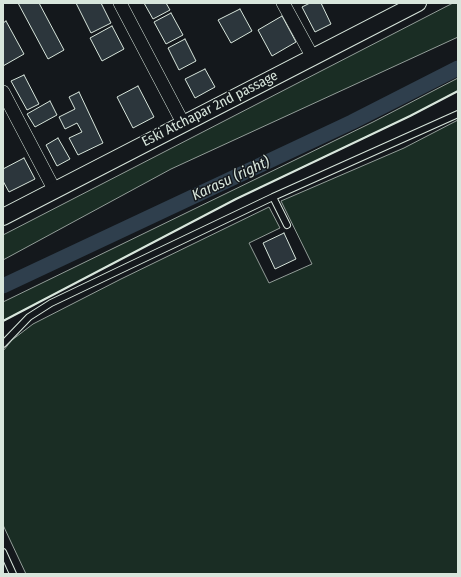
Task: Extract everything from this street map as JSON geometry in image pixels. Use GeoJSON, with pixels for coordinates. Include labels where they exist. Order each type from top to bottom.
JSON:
{"type":"FeatureCollection","features":[{"type":"Feature","properties":{"kind":"street"},"geometry":{"type":"LineString","coordinates":[[120,3],[183,123]]}},
{"type":"Feature","properties":{"kind":"street"},"geometry":{"type":"LineString","coordinates":[[283,3],[312,56]]}},
{"type":"Feature","properties":{"kind":"street","name":"Eski Atchapar 2nd passage"},"geometry":{"type":"LineString","coordinates":[[3,217],[312,56],[418,3]]}},
{"type":"Feature","properties":{"kind":"street"},"geometry":{"type":"LineString","coordinates":[[3,92],[55,191]]}},
{"type":"Feature","properties":{"kind":"lane"},"geometry":{"type":"LineString","coordinates":[[3,344],[29,317],[51,303],[273,197],[458,114]]}},
{"type":"Feature","properties":{"kind":"lane"},"geometry":{"type":"LineString","coordinates":[[273,197],[287,225]]}},
{"type":"Feature","properties":{"kind":"lane"},"geometry":{"type":"LineString","coordinates":[[3,552],[13,574]]}},
{"type":"Feature","properties":{"kind":"green space"},"geometry":{"type":"Polygon","coordinates":[[[453,3],[458,3],[458,37],[171,169],[3,260],[3,235],[453,3]]]}},
{"type":"Feature","properties":{"kind":"green space"},"geometry":{"type":"Polygon","coordinates":[[[458,78],[458,91],[410,116],[236,199],[3,321],[3,302],[373,122],[458,78]]]}},
{"type":"Feature","properties":{"kind":"green space"},"geometry":{"type":"Polygon","coordinates":[[[458,120],[458,574],[26,574],[3,525],[3,351],[12,340],[33,324],[121,279],[269,207],[280,228],[249,243],[269,283],[312,264],[281,201],[404,148],[458,120]]]}},
{"type":"Feature","properties":{"kind":"building"},"geometry":{"type":"Polygon","coordinates":[[[18,3],[39,3],[64,50],[48,59],[18,3]]]}},
{"type":"Feature","properties":{"kind":"building"},"geometry":{"type":"Polygon","coordinates":[[[76,3],[101,3],[111,23],[91,33],[76,3]]]}},
{"type":"Feature","properties":{"kind":"building"},"geometry":{"type":"Polygon","coordinates":[[[144,3],[166,3],[170,10],[153,19],[144,3]]]}},
{"type":"Feature","properties":{"kind":"building"},"geometry":{"type":"Polygon","coordinates":[[[310,3],[321,3],[331,24],[315,32],[302,7],[310,3]]]}},
{"type":"Feature","properties":{"kind":"building"},"geometry":{"type":"Polygon","coordinates":[[[240,9],[252,31],[231,43],[218,20],[240,9]]]}},
{"type":"Feature","properties":{"kind":"building"},"geometry":{"type":"Polygon","coordinates":[[[171,13],[183,35],[166,44],[154,22],[171,13]]]}},
{"type":"Feature","properties":{"kind":"building"},"geometry":{"type":"Polygon","coordinates":[[[282,16],[296,42],[272,56],[258,30],[282,16]]]}},
{"type":"Feature","properties":{"kind":"building"},"geometry":{"type":"Polygon","coordinates":[[[6,21],[24,54],[3,66],[3,23],[6,21]]]}},
{"type":"Feature","properties":{"kind":"building"},"geometry":{"type":"Polygon","coordinates":[[[112,26],[124,49],[102,61],[90,38],[112,26]]]}},
{"type":"Feature","properties":{"kind":"building"},"geometry":{"type":"Polygon","coordinates":[[[185,39],[196,61],[179,70],[168,48],[185,39]]]}},
{"type":"Feature","properties":{"kind":"building"},"geometry":{"type":"Polygon","coordinates":[[[205,69],[215,87],[195,98],[185,79],[205,69]]]}},
{"type":"Feature","properties":{"kind":"building"},"geometry":{"type":"Polygon","coordinates":[[[24,75],[39,104],[27,110],[11,81],[24,75]]]}},
{"type":"Feature","properties":{"kind":"building"},"geometry":{"type":"Polygon","coordinates":[[[138,86],[154,117],[133,128],[117,97],[138,86]]]}},
{"type":"Feature","properties":{"kind":"building"},"geometry":{"type":"Polygon","coordinates":[[[79,92],[103,143],[78,155],[69,138],[82,132],[77,123],[65,129],[59,117],[75,109],[69,97],[79,92]]]}},
{"type":"Feature","properties":{"kind":"building"},"geometry":{"type":"Polygon","coordinates":[[[50,101],[57,115],[35,127],[27,114],[50,101]]]}},
{"type":"Feature","properties":{"kind":"building"},"geometry":{"type":"Polygon","coordinates":[[[58,138],[70,159],[57,166],[46,145],[58,138]]]}},
{"type":"Feature","properties":{"kind":"building"},"geometry":{"type":"Polygon","coordinates":[[[24,158],[35,179],[9,192],[3,181],[3,169],[24,158]]]}},
{"type":"Feature","properties":{"kind":"building"},"geometry":{"type":"Polygon","coordinates":[[[284,233],[296,259],[275,269],[263,243],[284,233]]]}},
{"type":"Feature","properties":{"kind":"waterway","name":"Karasu (right)"},"geometry":{"type":"LineString","coordinates":[[3,286],[352,122],[458,68]]}},
{"type":"Feature","properties":{"kind":"fence"},"geometry":{"type":"LineString","coordinates":[[3,321],[236,199],[410,116],[458,91]]}},
{"type":"Feature","properties":{"kind":"wall"},"geometry":{"type":"LineString","coordinates":[[3,321],[236,199],[410,116],[458,91]]}}]}
